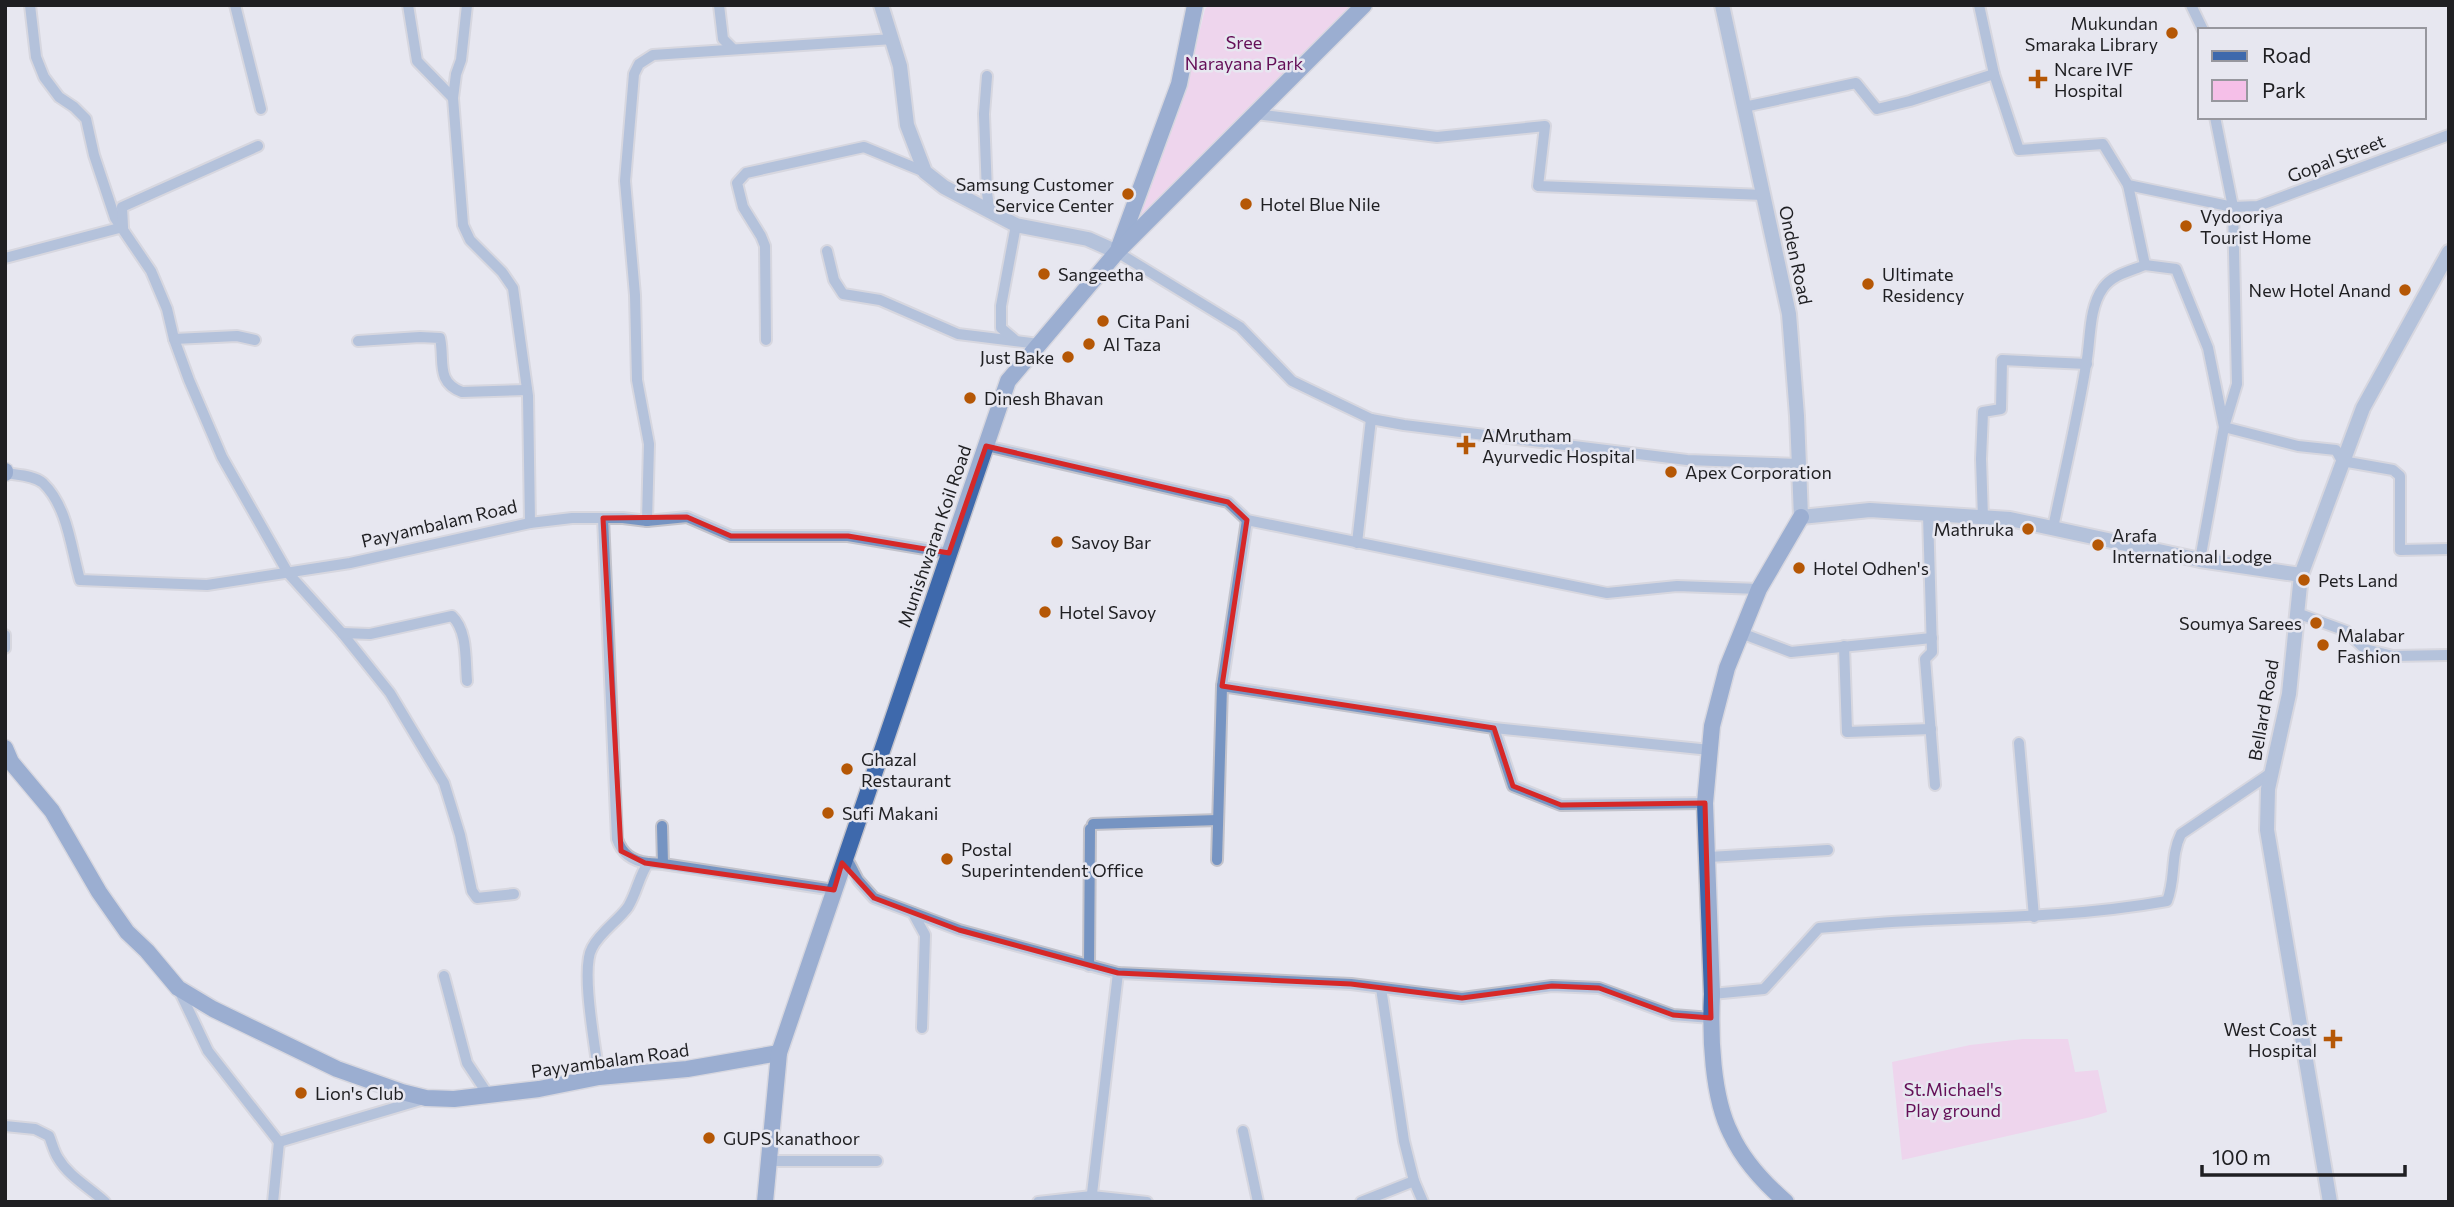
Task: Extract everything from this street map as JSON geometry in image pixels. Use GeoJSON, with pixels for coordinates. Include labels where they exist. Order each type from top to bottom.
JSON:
{"type":"FeatureCollection","features":[{"type":"Feature","properties":{"kind":"main road"},"geometry":{"type":"LineString","coordinates":[[1117,252],[1179,84],[1195,5]]}},
{"type":"Feature","properties":{"kind":"main road","name":"Munishwaran Koil Road"},"geometry":{"type":"LineString","coordinates":[[765,1202],[779,1053],[1008,381],[1117,252],[1364,5]]}},
{"type":"Feature","properties":{"kind":"main road"},"geometry":{"type":"LineString","coordinates":[[1786,1202],[1756,1172],[1730,1133],[1717,1084],[1711,1018],[1709,857],[1705,803],[1713,726],[1727,668],[1759,589],[1801,517]]}},
{"type":"Feature","properties":{"kind":"main road","name":"Payyambalam Road"},"geometry":{"type":"LineString","coordinates":[[7,758],[52,811],[99,892],[127,932],[148,951],[178,988],[214,1009],[337,1069],[402,1093],[426,1098],[454,1099],[538,1089],[599,1077],[687,1069],[779,1053]]}},
{"type":"Feature","properties":{"kind":"street"},"geometry":{"type":"LineString","coordinates":[[30,5],[36,57],[44,78],[59,97],[86,119],[94,155],[115,218],[151,271],[167,309],[174,339],[222,457],[288,573],[342,633],[390,693],[444,783],[460,835],[472,891],[477,898],[514,894]]}},
{"type":"Feature","properties":{"kind":"street"},"geometry":{"type":"LineString","coordinates":[[235,5],[261,109]]}},
{"type":"Feature","properties":{"kind":"street"},"geometry":{"type":"LineString","coordinates":[[408,5],[417,61],[453,98]]}},
{"type":"Feature","properties":{"kind":"street"},"geometry":{"type":"LineString","coordinates":[[467,5],[461,60],[453,98],[463,225],[470,240],[492,265],[502,272],[513,288],[527,390],[530,523]]}},
{"type":"Feature","properties":{"kind":"street"},"geometry":{"type":"LineString","coordinates":[[719,5],[723,40],[732,48]]}},
{"type":"Feature","properties":{"kind":"street"},"geometry":{"type":"LineString","coordinates":[[881,5],[893,39],[904,86],[907,125],[925,172]]}},
{"type":"Feature","properties":{"kind":"street","name":"Onden Road"},"geometry":{"type":"LineString","coordinates":[[1722,5],[1789,314],[1801,517]]}},
{"type":"Feature","properties":{"kind":"street"},"geometry":{"type":"LineString","coordinates":[[1979,5],[1994,74],[2019,149],[2103,144],[2128,185],[2145,265]]}},
{"type":"Feature","properties":{"kind":"street"},"geometry":{"type":"LineString","coordinates":[[2190,5],[2202,28]]}},
{"type":"Feature","properties":{"kind":"street"},"geometry":{"type":"LineString","coordinates":[[647,521],[649,444],[637,380],[635,295],[625,181],[634,74],[639,64],[653,55],[893,39]]}},
{"type":"Feature","properties":{"kind":"street"},"geometry":{"type":"LineString","coordinates":[[1744,107],[1856,83],[1877,109],[1994,74]]}},
{"type":"Feature","properties":{"kind":"street"},"geometry":{"type":"LineString","coordinates":[[987,76],[985,140],[990,212]]}},
{"type":"Feature","properties":{"kind":"street"},"geometry":{"type":"LineString","coordinates":[[1256,114],[1437,137],[1545,126],[1538,186],[1763,195]]}},
{"type":"Feature","properties":{"kind":"street"},"geometry":{"type":"LineString","coordinates":[[2200,560],[2224,427],[2237,384],[2233,207],[2215,119]]}},
{"type":"Feature","properties":{"kind":"street","name":"Gopal Street"},"geometry":{"type":"LineString","coordinates":[[2128,185],[2233,207],[2258,206],[2449,135]]}},
{"type":"Feature","properties":{"kind":"street"},"geometry":{"type":"LineString","coordinates":[[123,227],[122,207],[258,146]]}},
{"type":"Feature","properties":{"kind":"street"},"geometry":{"type":"LineString","coordinates":[[766,340],[765,246],[743,207],[737,183],[746,173],[864,147],[925,172],[944,187],[1016,225],[1088,239],[1117,252],[1241,327],[1292,381],[1371,419],[1687,460],[1799,464]]}},
{"type":"Feature","properties":{"kind":"street"},"geometry":{"type":"LineString","coordinates":[[1016,225],[1001,306],[1001,328],[1016,340]]}},
{"type":"Feature","properties":{"kind":"street"},"geometry":{"type":"LineString","coordinates":[[5,257],[123,227]]}},
{"type":"Feature","properties":{"kind":"street"},"geometry":{"type":"LineString","coordinates":[[827,251],[834,280],[843,294],[880,300],[958,334],[1039,344]]}},
{"type":"Feature","properties":{"kind":"street","name":"Bellard Road"},"geometry":{"type":"LineString","coordinates":[[2330,1202],[2267,830],[2268,789],[2289,694],[2301,576],[2363,408],[2449,252]]}},
{"type":"Feature","properties":{"kind":"street"},"geometry":{"type":"LineString","coordinates":[[2053,528],[2087,364],[2091,321],[2102,289],[2118,275],[2145,265],[2176,269],[2208,348],[2224,427]]}},
{"type":"Feature","properties":{"kind":"street"},"geometry":{"type":"LineString","coordinates":[[174,339],[245,337],[255,340]]}},
{"type":"Feature","properties":{"kind":"street"},"geometry":{"type":"LineString","coordinates":[[358,341],[440,338],[443,372],[447,383],[453,388],[462,392],[527,390]]}},
{"type":"Feature","properties":{"kind":"street"},"geometry":{"type":"LineString","coordinates":[[1983,517],[1983,412],[2001,409],[2002,360],[2087,364]]}},
{"type":"Feature","properties":{"kind":"street"},"geometry":{"type":"LineString","coordinates":[[1357,543],[1371,419]]}},
{"type":"Feature","properties":{"kind":"street"},"geometry":{"type":"LineString","coordinates":[[2224,427],[2298,446],[2336,450],[2342,461],[2393,470],[2400,476],[2400,550],[2449,549]]}},
{"type":"Feature","properties":{"kind":"street"},"geometry":{"type":"LineString","coordinates":[[986,446],[1228,502],[1247,520],[1606,593],[1677,586],[1759,589]]}},
{"type":"Feature","properties":{"kind":"street","name":"Payyambalam Road"},"geometry":{"type":"LineString","coordinates":[[5,472],[34,478],[42,483],[61,508],[79,580],[207,585],[350,563],[530,523],[603,518],[647,521],[687,517],[731,536],[848,536],[949,553]]}},
{"type":"Feature","properties":{"kind":"street"},"geometry":{"type":"LineString","coordinates":[[1801,517],[1870,510],[2010,519],[2200,560],[2301,576]]}},
{"type":"Feature","properties":{"kind":"street"},"geometry":{"type":"LineString","coordinates":[[1928,514],[1932,652],[1925,659],[1935,786]]}},
{"type":"Feature","properties":{"kind":"street"},"geometry":{"type":"LineString","coordinates":[[603,518],[617,839],[621,851],[648,863],[834,890]]}},
{"type":"Feature","properties":{"kind":"street"},"geometry":{"type":"LineString","coordinates":[[1217,860],[1222,686],[1247,520]]}},
{"type":"Feature","properties":{"kind":"street"},"geometry":{"type":"LineString","coordinates":[[2297,613],[2346,631],[2365,649],[2393,656],[2449,655]]}},
{"type":"Feature","properties":{"kind":"street"},"geometry":{"type":"LineString","coordinates":[[342,633],[370,634],[452,616],[458,622],[464,641],[467,681]]}},
{"type":"Feature","properties":{"kind":"street"},"geometry":{"type":"LineString","coordinates":[[1741,633],[1791,652],[1932,638]]}},
{"type":"Feature","properties":{"kind":"street"},"geometry":{"type":"LineString","coordinates":[[5,635],[5,648]]}},
{"type":"Feature","properties":{"kind":"street"},"geometry":{"type":"LineString","coordinates":[[1843,646],[1847,732],[1931,729]]}},
{"type":"Feature","properties":{"kind":"street"},"geometry":{"type":"LineString","coordinates":[[1222,686],[1494,728],[1710,750]]}},
{"type":"Feature","properties":{"kind":"street"},"geometry":{"type":"LineString","coordinates":[[1494,728],[1513,786],[1561,805],[1705,803]]}},
{"type":"Feature","properties":{"kind":"street"},"geometry":{"type":"LineString","coordinates":[[2019,743],[2034,917]]}},
{"type":"Feature","properties":{"kind":"street"},"geometry":{"type":"LineString","coordinates":[[1712,994],[1764,989],[1819,928],[1929,920],[2034,917],[2129,908],[2167,901],[2171,891],[2174,848],[2181,834],[2271,773]]}},
{"type":"Feature","properties":{"kind":"street"},"geometry":{"type":"LineString","coordinates":[[1088,966],[1091,826],[1218,820]]}},
{"type":"Feature","properties":{"kind":"street"},"geometry":{"type":"LineString","coordinates":[[662,825],[663,864]]}},
{"type":"Feature","properties":{"kind":"street"},"geometry":{"type":"LineString","coordinates":[[1709,857],[1828,850]]}},
{"type":"Feature","properties":{"kind":"street"},"geometry":{"type":"LineString","coordinates":[[845,855],[858,880],[874,898],[959,930],[1118,973],[1351,984],[1462,998],[1552,986],[1600,988],[1673,1015],[1711,1018]]}},
{"type":"Feature","properties":{"kind":"street"},"geometry":{"type":"LineString","coordinates":[[599,1077],[588,973],[591,948],[627,908],[648,863]]}},
{"type":"Feature","properties":{"kind":"street"},"geometry":{"type":"LineString","coordinates":[[913,913],[925,935],[922,1028]]}},
{"type":"Feature","properties":{"kind":"street"},"geometry":{"type":"LineString","coordinates":[[1091,1199],[1118,973]]}},
{"type":"Feature","properties":{"kind":"street"},"geometry":{"type":"LineString","coordinates":[[444,976],[467,1063],[489,1096]]}},
{"type":"Feature","properties":{"kind":"street"},"geometry":{"type":"LineString","coordinates":[[178,988],[208,1051],[279,1142],[273,1202]]}},
{"type":"Feature","properties":{"kind":"street"},"geometry":{"type":"LineString","coordinates":[[1381,988],[1404,1141],[1414,1181],[1423,1202]]}},
{"type":"Feature","properties":{"kind":"street"},"geometry":{"type":"LineString","coordinates":[[279,1142],[426,1098]]}},
{"type":"Feature","properties":{"kind":"street"},"geometry":{"type":"LineString","coordinates":[[5,1126],[35,1129],[49,1136],[58,1158],[72,1175],[103,1201]]}},
{"type":"Feature","properties":{"kind":"street"},"geometry":{"type":"LineString","coordinates":[[1243,1131],[1258,1202]]}},
{"type":"Feature","properties":{"kind":"street"},"geometry":{"type":"LineString","coordinates":[[768,1161],[877,1161]]}},
{"type":"Feature","properties":{"kind":"street"},"geometry":{"type":"LineString","coordinates":[[1361,1202],[1414,1181]]}},
{"type":"Feature","properties":{"kind":"street"},"geometry":{"type":"LineString","coordinates":[[1038,1202],[1091,1199],[1147,1202]]}},
{"type":"Feature","properties":{"kind":"highlighted area"},"geometry":{"type":"Polygon","coordinates":[[[986,446],[1228,502],[1247,520],[1222,686],[1494,728],[1513,786],[1561,805],[1705,803],[1711,1018],[1673,1015],[1599,988],[1552,986],[1462,998],[1351,984],[1118,973],[959,930],[874,898],[842,863],[834,890],[645,863],[621,851],[603,518],[687,517],[731,536],[848,536],[949,553],[986,446]]]}},
{"type":"Feature","properties":{"kind":"green space","name":"Sree Narayana Park"},"geometry":{"type":"Polygon","coordinates":[[[1209,5],[1359,5],[1124,241],[1186,87],[1205,9],[1209,5]]]}},
{"type":"Feature","properties":{"kind":"green space","name":"St.Michael's Play ground"},"geometry":{"type":"Polygon","coordinates":[[[2023,1039],[2068,1039],[2075,1072],[2098,1070],[2107,1112],[1902,1160],[1892,1062],[1970,1045],[2023,1039]]]}},
{"type":"Feature","properties":{"kind":"place","name":"Mukundan Smaraka Library"},"geometry":{"type":"Point","coordinates":[2172,33]}},
{"type":"Feature","properties":{"kind":"place","name":"Ncare IVF Hospital"},"geometry":{"type":"Point","coordinates":[2038,79]}},
{"type":"Feature","properties":{"kind":"place","name":"Samsung Customer Service Center"},"geometry":{"type":"Point","coordinates":[1128,194]}},
{"type":"Feature","properties":{"kind":"place","name":"Hotel Blue Nile"},"geometry":{"type":"Point","coordinates":[1246,204]}},
{"type":"Feature","properties":{"kind":"place","name":"Vydooriya Tourist Home"},"geometry":{"type":"Point","coordinates":[2186,226]}},
{"type":"Feature","properties":{"kind":"place","name":"Sangeetha"},"geometry":{"type":"Point","coordinates":[1044,274]}},
{"type":"Feature","properties":{"kind":"place","name":"Ultimate Residency"},"geometry":{"type":"Point","coordinates":[1868,284]}},
{"type":"Feature","properties":{"kind":"place","name":"New Hotel Anand"},"geometry":{"type":"Point","coordinates":[2405,290]}},
{"type":"Feature","properties":{"kind":"place","name":"Cita Pani"},"geometry":{"type":"Point","coordinates":[1103,321]}},
{"type":"Feature","properties":{"kind":"place","name":"Al Taza"},"geometry":{"type":"Point","coordinates":[1089,344]}},
{"type":"Feature","properties":{"kind":"place","name":"Just Bake"},"geometry":{"type":"Point","coordinates":[1068,357]}},
{"type":"Feature","properties":{"kind":"place","name":"Dinesh Bhavan"},"geometry":{"type":"Point","coordinates":[970,398]}},
{"type":"Feature","properties":{"kind":"place","name":"AMrutham Ayurvedic Hospital"},"geometry":{"type":"Point","coordinates":[1466,445]}},
{"type":"Feature","properties":{"kind":"place","name":"Apex Corporation"},"geometry":{"type":"Point","coordinates":[1671,472]}},
{"type":"Feature","properties":{"kind":"place","name":"Mathruka"},"geometry":{"type":"Point","coordinates":[2028,529]}},
{"type":"Feature","properties":{"kind":"place","name":"Savoy Bar"},"geometry":{"type":"Point","coordinates":[1057,542]}},
{"type":"Feature","properties":{"kind":"place","name":"Arafa International Lodge"},"geometry":{"type":"Point","coordinates":[2098,545]}},
{"type":"Feature","properties":{"kind":"place","name":"Hotel Odhen's"},"geometry":{"type":"Point","coordinates":[1799,568]}},
{"type":"Feature","properties":{"kind":"place","name":"Pets Land"},"geometry":{"type":"Point","coordinates":[2304,580]}},
{"type":"Feature","properties":{"kind":"place","name":"Hotel Savoy"},"geometry":{"type":"Point","coordinates":[1045,612]}},
{"type":"Feature","properties":{"kind":"place","name":"Soumya Sarees"},"geometry":{"type":"Point","coordinates":[2316,623]}},
{"type":"Feature","properties":{"kind":"place","name":"Malabar Fashion"},"geometry":{"type":"Point","coordinates":[2323,645]}},
{"type":"Feature","properties":{"kind":"place","name":"Ghazal Restaurant"},"geometry":{"type":"Point","coordinates":[847,769]}},
{"type":"Feature","properties":{"kind":"place","name":"Sufi Makani"},"geometry":{"type":"Point","coordinates":[828,813]}},
{"type":"Feature","properties":{"kind":"place","name":"Postal Superintendent Office"},"geometry":{"type":"Point","coordinates":[947,859]}},
{"type":"Feature","properties":{"kind":"place","name":"West Coast Hospital"},"geometry":{"type":"Point","coordinates":[2333,1039]}},
{"type":"Feature","properties":{"kind":"place","name":"Lion's Club"},"geometry":{"type":"Point","coordinates":[301,1093]}},
{"type":"Feature","properties":{"kind":"place","name":"GUPS kanathoor"},"geometry":{"type":"Point","coordinates":[709,1138]}}]}
